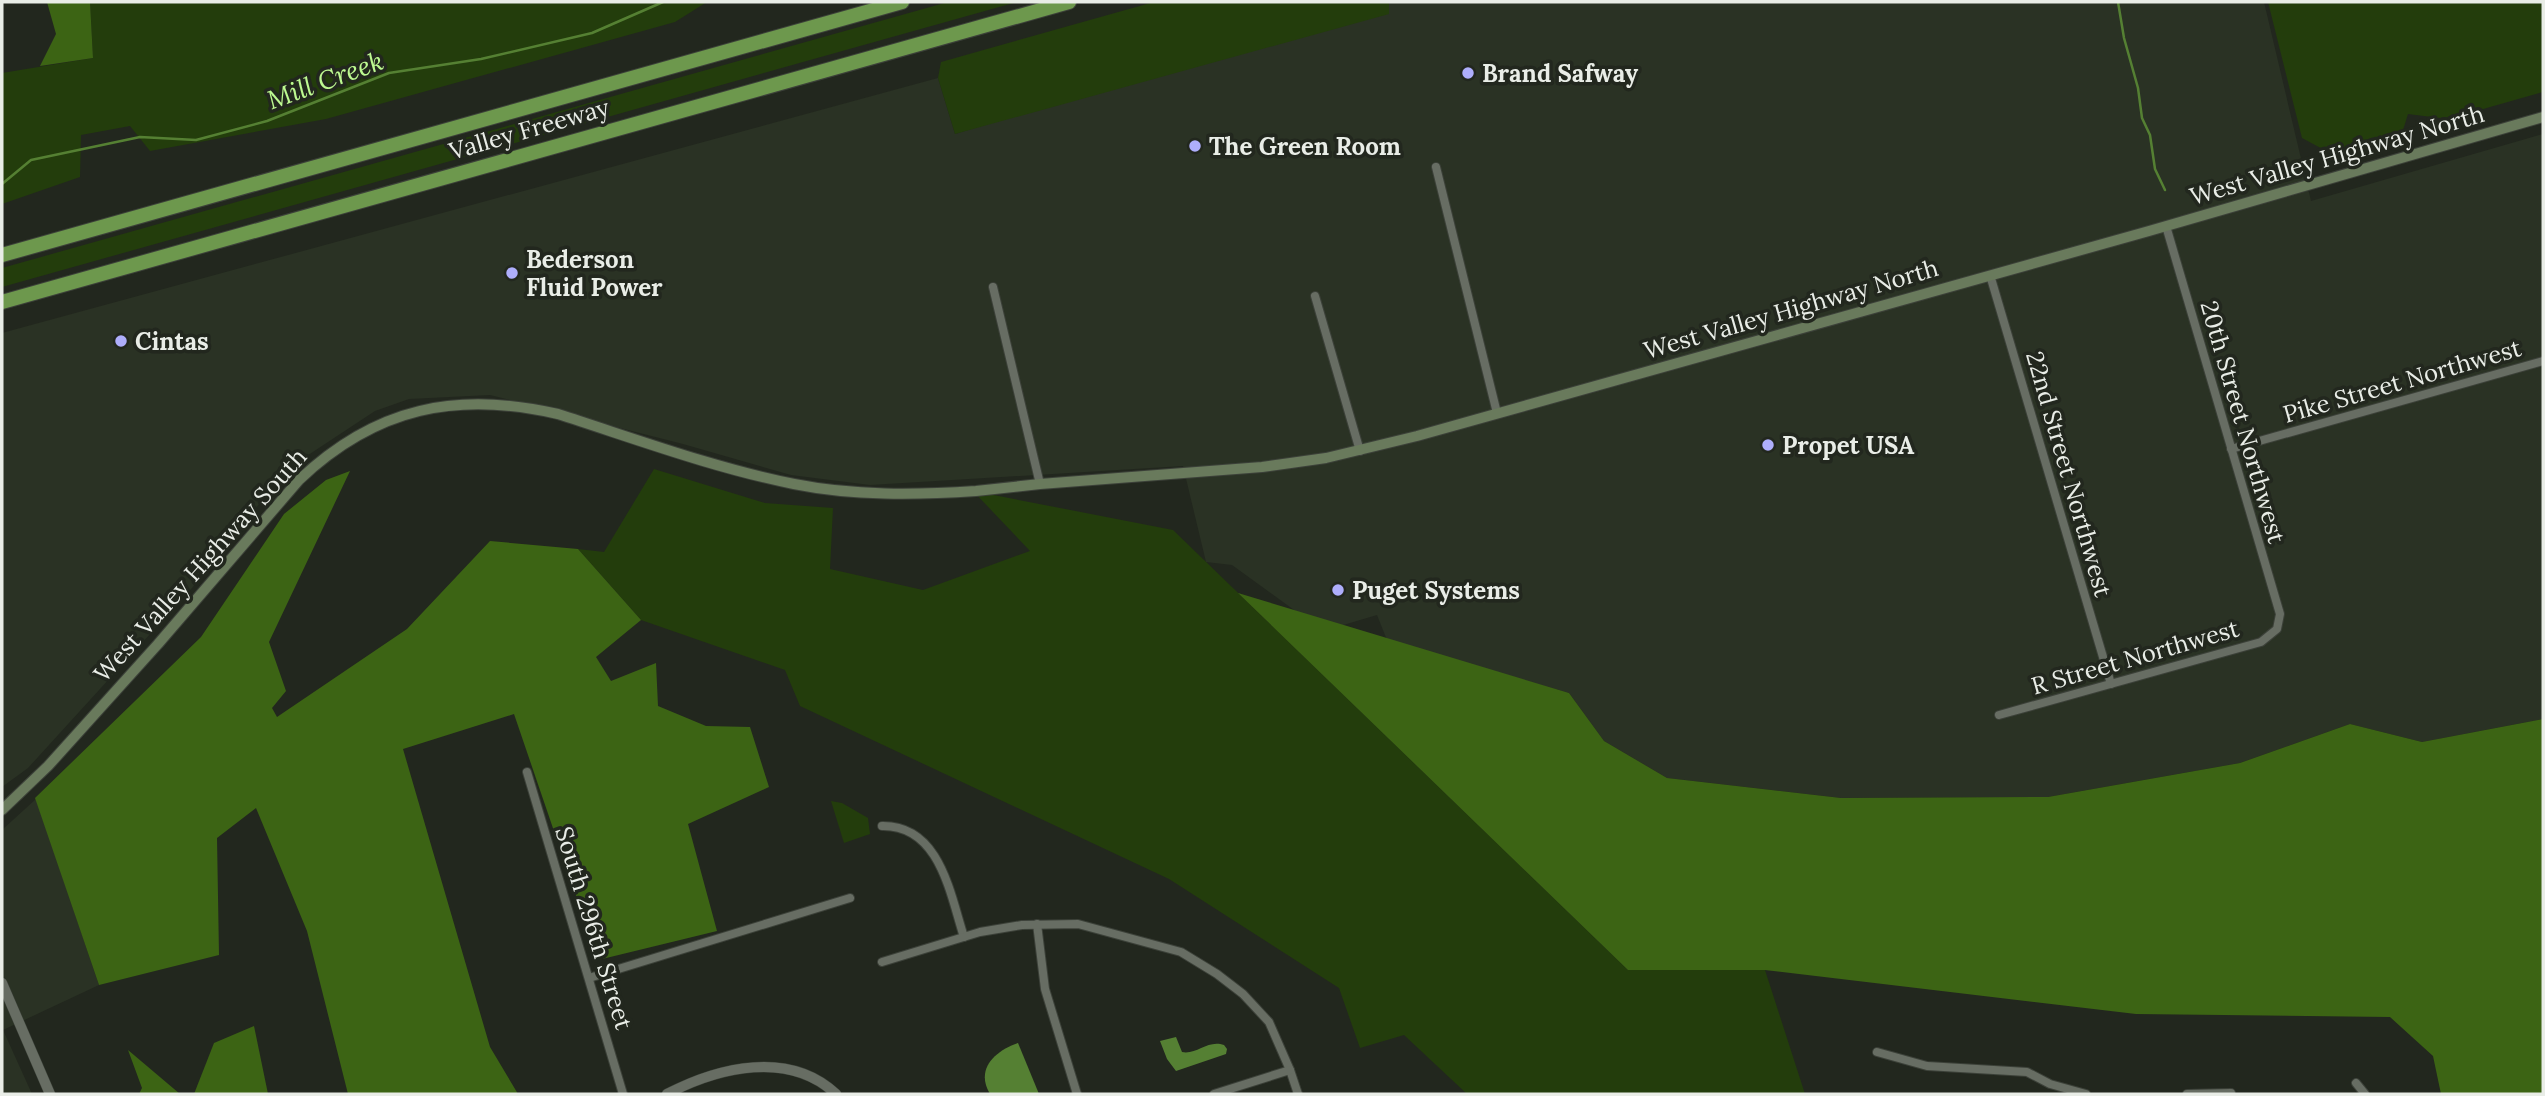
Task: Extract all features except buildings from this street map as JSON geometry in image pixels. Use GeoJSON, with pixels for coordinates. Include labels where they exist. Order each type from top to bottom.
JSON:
{"type":"FeatureCollection","features":[{"type":"Feature","properties":{"kind":"highway","name":"Valley Freeway"},"geometry":{"type":"LineString","coordinates":[[2,255],[902,2]]}},
{"type":"Feature","properties":{"kind":"highway","name":"Valley Freeway"},"geometry":{"type":"LineString","coordinates":[[2,302],[1069,2]]}},
{"type":"Feature","properties":{"kind":"main road","name":"West Valley Highway North"},"geometry":{"type":"LineString","coordinates":[[1040,484],[1262,467],[1360,451],[2166,226],[2543,117]]}},
{"type":"Feature","properties":{"kind":"main road","name":"West Valley Highway South"},"geometry":{"type":"LineString","coordinates":[[2,809],[52,761],[140,664],[299,480],[352,438],[408,414],[461,404],[515,405],[558,414],[752,475],[834,490],[925,494],[1040,484]]}},
{"type":"Feature","properties":{"kind":"street"},"geometry":{"type":"LineString","coordinates":[[1436,167],[1497,413]]}},
{"type":"Feature","properties":{"kind":"street","name":"20th Street Northwest"},"geometry":{"type":"LineString","coordinates":[[2166,226],[2280,614],[2277,629]]}},
{"type":"Feature","properties":{"kind":"street","name":"22nd Street Northwest"},"geometry":{"type":"LineString","coordinates":[[1990,275],[2111,684]]}},
{"type":"Feature","properties":{"kind":"street"},"geometry":{"type":"LineString","coordinates":[[993,287],[1040,484]]}},
{"type":"Feature","properties":{"kind":"street"},"geometry":{"type":"LineString","coordinates":[[1315,296],[1360,451]]}},
{"type":"Feature","properties":{"kind":"street","name":"Pike Street Northwest"},"geometry":{"type":"LineString","coordinates":[[2231,449],[2543,361]]}},
{"type":"Feature","properties":{"kind":"street","name":"R Street Northwest"},"geometry":{"type":"LineString","coordinates":[[2000,715],[2261,642],[2277,629]]}},
{"type":"Feature","properties":{"kind":"street","name":"South 296th Street"},"geometry":{"type":"LineString","coordinates":[[527,772],[623,1094]]}},
{"type":"Feature","properties":{"kind":"street"},"geometry":{"type":"LineString","coordinates":[[882,826],[905,829],[935,853],[964,937]]}},
{"type":"Feature","properties":{"kind":"street"},"geometry":{"type":"LineString","coordinates":[[589,978],[850,898]]}},
{"type":"Feature","properties":{"kind":"street"},"geometry":{"type":"LineString","coordinates":[[1037,924],[1045,989],[1077,1094]]}},
{"type":"Feature","properties":{"kind":"street"},"geometry":{"type":"LineString","coordinates":[[882,962],[1000,928],[1037,924],[1078,924],[1181,952],[1243,994],[1269,1022],[1298,1094]]}},
{"type":"Feature","properties":{"kind":"street"},"geometry":{"type":"LineString","coordinates":[[2,984],[50,1094]]}},
{"type":"Feature","properties":{"kind":"street"},"geometry":{"type":"LineString","coordinates":[[1877,1052],[1927,1066],[2027,1072],[2050,1084],[2086,1094]]}},
{"type":"Feature","properties":{"kind":"street"},"geometry":{"type":"LineString","coordinates":[[667,1094],[710,1076],[736,1069],[763,1067],[807,1074],[836,1094]]}},
{"type":"Feature","properties":{"kind":"street"},"geometry":{"type":"LineString","coordinates":[[1218,1094],[1290,1070]]}},
{"type":"Feature","properties":{"kind":"street"},"geometry":{"type":"LineString","coordinates":[[2356,1083],[2365,1094]]}},
{"type":"Feature","properties":{"kind":"street"},"geometry":{"type":"LineString","coordinates":[[2188,1094],[2231,1093]]}},
{"type":"Feature","properties":{"kind":"shaded area"},"geometry":{"type":"Polygon","coordinates":[[[47,2],[90,2],[93,58],[40,66],[56,34],[47,2]]]}},
{"type":"Feature","properties":{"kind":"shaded area"},"geometry":{"type":"Polygon","coordinates":[[[90,2],[707,2],[675,22],[326,119],[150,151],[130,126],[81,135],[80,177],[2,204],[2,73],[93,58],[90,2]]]}},
{"type":"Feature","properties":{"kind":"shaded area"},"geometry":{"type":"Polygon","coordinates":[[[948,2],[1017,2],[2,287],[2,268],[948,2]]]}},
{"type":"Feature","properties":{"kind":"shaded area"},"geometry":{"type":"Polygon","coordinates":[[[1154,2],[1389,2],[1389,14],[955,134],[938,78],[941,62],[1154,2]]]}},
{"type":"Feature","properties":{"kind":"shaded area"},"geometry":{"type":"Polygon","coordinates":[[[1380,2],[2264,2],[2311,201],[2543,134],[2543,719],[2422,742],[2350,724],[2240,763],[2048,797],[1841,798],[1667,778],[1604,741],[1569,693],[1387,640],[1377,615],[1323,631],[1232,565],[1206,562],[1183,466],[870,485],[791,475],[683,444],[490,395],[409,399],[375,411],[287,469],[192,588],[28,768],[2,787],[2,333],[938,78],[955,134],[1380,2]]]}},
{"type":"Feature","properties":{"kind":"shaded area"},"geometry":{"type":"Polygon","coordinates":[[[2268,2],[2543,2],[2543,92],[2448,119],[2408,114],[2403,130],[2330,153],[2302,138],[2268,2]]]}},
{"type":"Feature","properties":{"kind":"shaded area"},"geometry":{"type":"Polygon","coordinates":[[[654,469],[765,503],[833,508],[830,569],[923,590],[1030,551],[973,491],[1173,530],[1628,970],[1765,970],[1805,1094],[1467,1094],[1404,1035],[1360,1048],[1339,988],[1169,879],[800,706],[785,670],[641,620],[578,549],[604,552],[654,469]]]}},
{"type":"Feature","properties":{"kind":"shaded area"},"geometry":{"type":"Polygon","coordinates":[[[350,471],[269,642],[286,691],[272,708],[277,717],[407,629],[490,541],[578,549],[641,620],[596,657],[611,681],[656,663],[658,706],[706,726],[750,727],[769,787],[688,824],[717,931],[598,960],[514,714],[403,749],[490,1047],[518,1094],[348,1094],[307,931],[256,808],[217,838],[219,955],[99,985],[35,798],[201,637],[284,514],[326,480],[350,471]]]}},
{"type":"Feature","properties":{"kind":"shaded area"},"geometry":{"type":"Polygon","coordinates":[[[1238,593],[1569,693],[1604,741],[1667,778],[1841,798],[2048,797],[2240,763],[2350,724],[2422,742],[2543,719],[2543,1094],[2441,1094],[2433,1056],[2390,1017],[2136,1014],[1765,970],[1628,970],[1238,593]]]}},
{"type":"Feature","properties":{"kind":"shaded area"},"geometry":{"type":"Polygon","coordinates":[[[36,799],[99,985],[3,1030],[32,1094],[2,1094],[2,830],[36,799]]]}},
{"type":"Feature","properties":{"kind":"shaded area"},"geometry":{"type":"Polygon","coordinates":[[[831,801],[842,803],[868,818],[870,834],[844,843],[831,801]]]}},
{"type":"Feature","properties":{"kind":"shaded area"},"geometry":{"type":"Polygon","coordinates":[[[254,1026],[268,1094],[194,1094],[214,1043],[254,1026]]]}},
{"type":"Feature","properties":{"kind":"shaded area"},"geometry":{"type":"Polygon","coordinates":[[[1176,1037],[1182,1052],[1218,1044],[1224,1045],[1226,1054],[1176,1071],[1167,1059],[1160,1041],[1176,1037]]]}},
{"type":"Feature","properties":{"kind":"shaded area"},"geometry":{"type":"Polygon","coordinates":[[[1018,1043],[1039,1094],[990,1094],[986,1085],[986,1069],[995,1056],[1018,1043]]]}},
{"type":"Feature","properties":{"kind":"shaded area"},"geometry":{"type":"Polygon","coordinates":[[[128,1050],[180,1094],[139,1094],[142,1088],[128,1050]]]}},
{"type":"Feature","properties":{"kind":"waterway","name":"Mill Creek"},"geometry":{"type":"LineString","coordinates":[[2,184],[31,160],[140,137],[196,140],[267,121],[389,73],[481,59],[592,33],[663,2]]}},
{"type":"Feature","properties":{"kind":"waterway"},"geometry":{"type":"LineString","coordinates":[[2118,2],[2124,38],[2138,88],[2142,118],[2150,135],[2155,169],[2165,190]]}},
{"type":"Feature","properties":{"kind":"place","name":"Brand Safway"},"geometry":{"type":"Point","coordinates":[1468,73]}},
{"type":"Feature","properties":{"kind":"place","name":"The Green Room"},"geometry":{"type":"Point","coordinates":[1195,146]}},
{"type":"Feature","properties":{"kind":"place","name":"Bederson Fluid Power"},"geometry":{"type":"Point","coordinates":[512,273]}},
{"type":"Feature","properties":{"kind":"place","name":"Cintas"},"geometry":{"type":"Point","coordinates":[121,341]}},
{"type":"Feature","properties":{"kind":"place","name":"Propet USA"},"geometry":{"type":"Point","coordinates":[1768,445]}},
{"type":"Feature","properties":{"kind":"place","name":"Puget Systems"},"geometry":{"type":"Point","coordinates":[1338,590]}}]}
